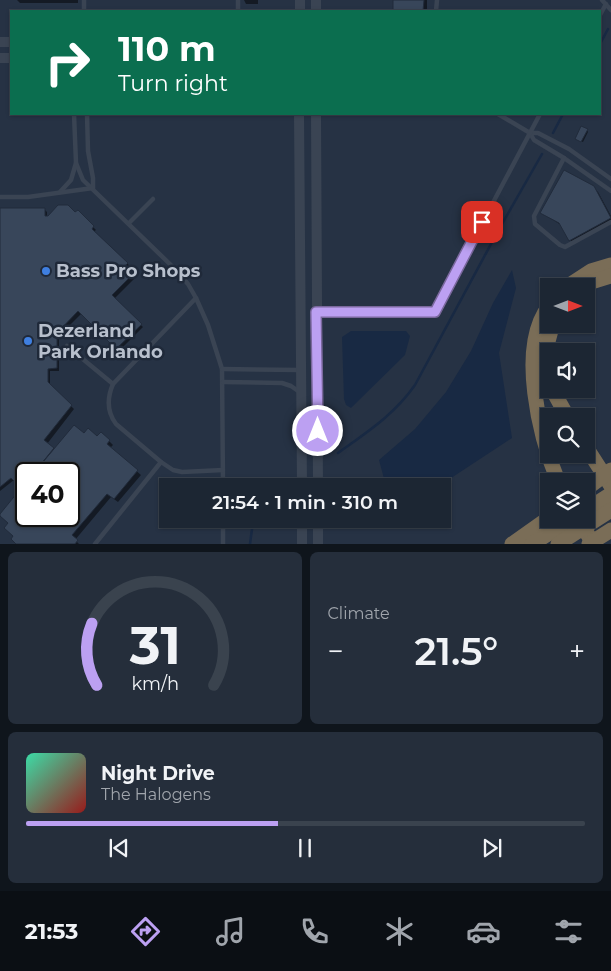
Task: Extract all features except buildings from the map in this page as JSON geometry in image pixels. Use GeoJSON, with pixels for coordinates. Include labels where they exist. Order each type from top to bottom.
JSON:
{"type":"FeatureCollection","features":[{"type":"Feature","properties":{"kind":"highway"},"geometry":{"type":"LineString","coordinates":[[580,278],[591,271],[611,265]]}},
{"type":"Feature","properties":{"kind":"highway"},"geometry":{"type":"LineString","coordinates":[[595,281],[611,276]]}},
{"type":"Feature","properties":{"kind":"highway"},"geometry":{"type":"LineString","coordinates":[[540,324],[534,351],[534,375],[541,432],[555,473]]}},
{"type":"Feature","properties":{"kind":"highway"},"geometry":{"type":"LineString","coordinates":[[595,457],[605,469],[611,486]]}},
{"type":"Feature","properties":{"kind":"highway"},"geometry":{"type":"LineString","coordinates":[[595,480],[605,469]]}},
{"type":"Feature","properties":{"kind":"highway"},"geometry":{"type":"LineString","coordinates":[[595,489],[611,479]]}},
{"type":"Feature","properties":{"kind":"highway"},"geometry":{"type":"LineString","coordinates":[[595,504],[611,494]]}},
{"type":"Feature","properties":{"kind":"highway"},"geometry":{"type":"LineString","coordinates":[[558,544],[611,510]]}},
{"type":"Feature","properties":{"kind":"highway"},"geometry":{"type":"LineString","coordinates":[[512,544],[551,528]]}},
{"type":"Feature","properties":{"kind":"highway"},"geometry":{"type":"LineString","coordinates":[[583,528],[594,544]]}},
{"type":"Feature","properties":{"kind":"highway"},"geometry":{"type":"LineString","coordinates":[[589,544],[611,530]]}},
{"type":"Feature","properties":{"kind":"street"},"geometry":{"type":"LineString","coordinates":[[300,115],[302,478]]}},
{"type":"Feature","properties":{"kind":"street"},"geometry":{"type":"LineString","coordinates":[[316,115],[318,478]]}},
{"type":"Feature","properties":{"kind":"street"},"geometry":{"type":"LineString","coordinates":[[302,370],[312,381],[318,394]]}},
{"type":"Feature","properties":{"kind":"street"},"geometry":{"type":"LineString","coordinates":[[302,528],[302,544]]}},
{"type":"Feature","properties":{"kind":"street"},"geometry":{"type":"LineString","coordinates":[[318,528],[318,544]]}},
{"type":"Feature","properties":{"kind":"lane"},"geometry":{"type":"LineString","coordinates":[[604,2],[611,10]]}},
{"type":"Feature","properties":{"kind":"lane"},"geometry":{"type":"LineString","coordinates":[[60,192],[71,180],[76,163],[74,115]]}},
{"type":"Feature","properties":{"kind":"lane"},"geometry":{"type":"LineString","coordinates":[[88,115],[88,151],[94,178],[93,188]]}},
{"type":"Feature","properties":{"kind":"lane"},"geometry":{"type":"LineString","coordinates":[[500,115],[530,133],[534,140],[564,158],[611,191]]}},
{"type":"Feature","properties":{"kind":"lane"},"geometry":{"type":"LineString","coordinates":[[316,312],[435,312],[539,115]]}},
{"type":"Feature","properties":{"kind":"lane"},"geometry":{"type":"LineString","coordinates":[[530,133],[538,133],[569,149],[611,179]]}},
{"type":"Feature","properties":{"kind":"lane"},"geometry":{"type":"LineString","coordinates":[[564,158],[534,216],[535,224],[565,247],[611,222]]}},
{"type":"Feature","properties":{"kind":"lane"},"geometry":{"type":"LineString","coordinates":[[76,163],[83,180],[175,269],[188,284],[196,298],[208,325],[222,369],[223,478]]}},
{"type":"Feature","properties":{"kind":"lane"},"geometry":{"type":"LineString","coordinates":[[0,197],[28,197],[93,188]]}},
{"type":"Feature","properties":{"kind":"lane"},"geometry":{"type":"LineString","coordinates":[[129,224],[153,199]]}},
{"type":"Feature","properties":{"kind":"lane"},"geometry":{"type":"LineString","coordinates":[[196,298],[113,384],[108,395],[111,417],[116,424],[161,462],[174,470],[182,472],[223,470]]}},
{"type":"Feature","properties":{"kind":"lane"},"geometry":{"type":"LineString","coordinates":[[67,346],[113,384]]}},
{"type":"Feature","properties":{"kind":"lane"},"geometry":{"type":"LineString","coordinates":[[222,369],[302,370]]}},
{"type":"Feature","properties":{"kind":"lane"},"geometry":{"type":"LineString","coordinates":[[223,382],[282,383],[291,386],[301,393]]}},
{"type":"Feature","properties":{"kind":"lane"},"geometry":{"type":"LineString","coordinates":[[95,544],[161,462]]}},
{"type":"Feature","properties":{"kind":"lane"},"geometry":{"type":"LineString","coordinates":[[223,528],[223,544]]}},
{"type":"Feature","properties":{"kind":"water"},"geometry":{"type":"Polygon","coordinates":[[[512,270],[516,288],[499,353],[512,438],[451,478],[384,478],[379,460],[415,429],[446,392],[471,351],[493,303],[512,270]]]}},
{"type":"Feature","properties":{"kind":"water"},"geometry":{"type":"Polygon","coordinates":[[[351,331],[406,331],[410,336],[405,355],[351,408],[346,405],[344,399],[342,337],[351,331]]]}},
{"type":"Feature","properties":{"kind":"waterway"},"geometry":{"type":"LineString","coordinates":[[601,42],[608,29]]}},
{"type":"Feature","properties":{"kind":"waterway"},"geometry":{"type":"LineString","coordinates":[[553,133],[562,115]]}},
{"type":"Feature","properties":{"kind":"waterway"},"geometry":{"type":"LineString","coordinates":[[338,453],[389,414],[415,385],[542,154]]}},
{"type":"Feature","properties":{"kind":"waterway"},"geometry":{"type":"LineString","coordinates":[[250,544],[252,528]]}},
{"type":"Feature","properties":{"kind":"place","name":"Bass Pro Shops"},"geometry":{"type":"Point","coordinates":[46,271]}},
{"type":"Feature","properties":{"kind":"place","name":"Dezerland Park Orlando"},"geometry":{"type":"Point","coordinates":[28,341]}},
{"type":"Feature","properties":{"kind":"route"},"geometry":{"type":"LineString","coordinates":[[318,431],[316,312],[435,312],[482,222]]}}]}
